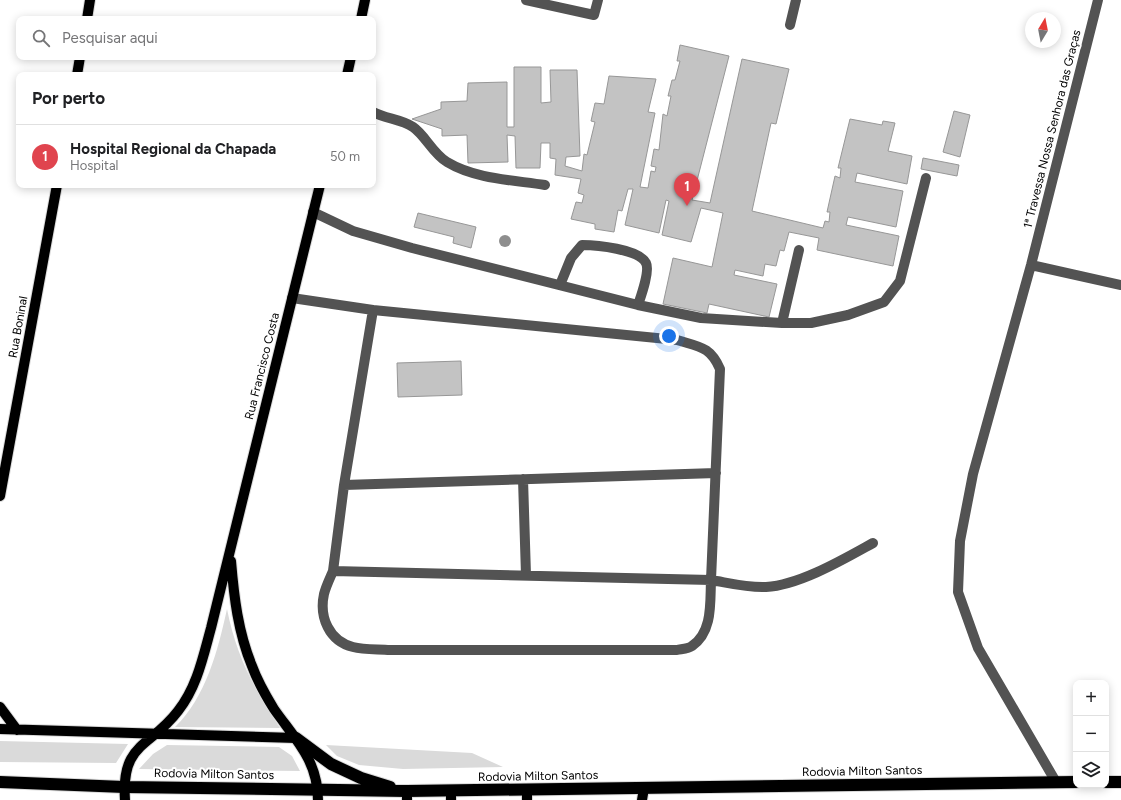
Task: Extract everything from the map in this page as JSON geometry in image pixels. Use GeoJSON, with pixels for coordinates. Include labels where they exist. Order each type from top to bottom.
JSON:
{"type":"FeatureCollection","features":[{"type":"Feature","properties":{"kind":"highway"},"geometry":{"type":"LineString","coordinates":[[296,738],[331,764],[360,778],[407,796]]}},
{"type":"Feature","properties":{"kind":"highway","name":"Rodovia Milton Santos"},"geometry":{"type":"LineString","coordinates":[[0,782],[318,795],[451,796],[643,794],[1073,782]]}},
{"type":"Feature","properties":{"kind":"highway"},"geometry":{"type":"LineString","coordinates":[[1109,782],[1121,782]]}},
{"type":"Feature","properties":{"kind":"main road"},"geometry":{"type":"LineString","coordinates":[[87,16],[90,0]]}},
{"type":"Feature","properties":{"kind":"main road"},"geometry":{"type":"LineString","coordinates":[[362,16],[365,0]]}},
{"type":"Feature","properties":{"kind":"main road"},"geometry":{"type":"LineString","coordinates":[[78,72],[80,60]]}},
{"type":"Feature","properties":{"kind":"main road"},"geometry":{"type":"LineString","coordinates":[[348,72],[350,60]]}},
{"type":"Feature","properties":{"kind":"main road","name":"Rua Boninal"},"geometry":{"type":"LineString","coordinates":[[0,496],[56,188]]}},
{"type":"Feature","properties":{"kind":"main road","name":"Rua Francisco Costa"},"geometry":{"type":"LineString","coordinates":[[125,800],[124,787],[126,771],[136,750],[178,711],[196,681],[230,554],[319,188]]}},
{"type":"Feature","properties":{"kind":"main road","name":"Rua Francisco Costa"},"geometry":{"type":"LineString","coordinates":[[230,554],[236,613],[252,666],[274,708],[296,738],[313,767],[318,795]]}},
{"type":"Feature","properties":{"kind":"main road"},"geometry":{"type":"LineString","coordinates":[[0,707],[17,730]]}},
{"type":"Feature","properties":{"kind":"main road"},"geometry":{"type":"LineString","coordinates":[[0,730],[296,738]]}},
{"type":"Feature","properties":{"kind":"street"},"geometry":{"type":"LineString","coordinates":[[526,0],[594,15],[598,0]]}},
{"type":"Feature","properties":{"kind":"street"},"geometry":{"type":"LineString","coordinates":[[790,25],[796,0]]}},
{"type":"Feature","properties":{"kind":"street","name":"1ª Travessa Nossa Senhora das Graças"},"geometry":{"type":"LineString","coordinates":[[1056,782],[978,648],[958,592],[960,541],[973,474],[1031,265],[1098,0]]}},
{"type":"Feature","properties":{"kind":"street"},"geometry":{"type":"LineString","coordinates":[[376,114],[382,117],[403,122],[414,128],[446,162],[467,172],[545,185]]}},
{"type":"Feature","properties":{"kind":"street"},"geometry":{"type":"LineString","coordinates":[[313,212],[353,231],[412,248],[638,305],[701,318],[782,323],[811,323],[848,316],[884,302],[900,281],[926,178]]}},
{"type":"Feature","properties":{"kind":"street"},"geometry":{"type":"LineString","coordinates":[[560,285],[571,258],[582,245],[596,245],[616,249],[640,257],[646,263],[647,270],[638,305]]}},
{"type":"Feature","properties":{"kind":"street"},"geometry":{"type":"LineString","coordinates":[[782,323],[799,250]]}},
{"type":"Feature","properties":{"kind":"street"},"geometry":{"type":"LineString","coordinates":[[1031,265],[1121,284]]}},
{"type":"Feature","properties":{"kind":"street"},"geometry":{"type":"LineString","coordinates":[[292,298],[373,310],[677,340],[704,348],[715,357],[720,369],[709,616],[705,633],[692,647],[677,650],[390,650],[353,648],[338,641],[327,627],[323,614],[324,594],[333,571],[344,486],[373,310]]}},
{"type":"Feature","properties":{"kind":"street"},"geometry":{"type":"LineString","coordinates":[[344,486],[716,473]]}},
{"type":"Feature","properties":{"kind":"street"},"geometry":{"type":"LineString","coordinates":[[523,479],[526,575]]}},
{"type":"Feature","properties":{"kind":"street"},"geometry":{"type":"LineString","coordinates":[[333,571],[711,580],[744,586],[767,587],[800,578],[843,560],[873,543]]}},
{"type":"Feature","properties":{"kind":"shaded area"},"geometry":{"type":"Polygon","coordinates":[[[227,609],[235,642],[247,671],[280,728],[175,727],[186,715],[203,687],[215,656],[227,609]]]}},
{"type":"Feature","properties":{"kind":"shaded area"},"geometry":{"type":"Polygon","coordinates":[[[0,741],[128,744],[116,763],[0,762],[0,741]]]}},
{"type":"Feature","properties":{"kind":"shaded area"},"geometry":{"type":"Polygon","coordinates":[[[167,745],[279,747],[292,756],[300,771],[139,769],[153,754],[167,745]]]}},
{"type":"Feature","properties":{"kind":"shaded area"},"geometry":{"type":"Polygon","coordinates":[[[326,745],[472,753],[503,767],[403,769],[359,765],[337,756],[326,745]]]}},
{"type":"Feature","properties":{"kind":"building"},"geometry":{"type":"Polygon","coordinates":[[[680,45],[729,56],[692,200],[710,203],[742,59],[789,69],[776,124],[771,123],[752,211],[823,228],[825,221],[829,222],[830,212],[827,212],[835,176],[840,178],[841,168],[838,168],[850,119],[882,125],[883,121],[895,123],[888,151],[912,156],[907,184],[857,173],[855,182],[903,191],[896,227],[848,217],[846,225],[899,236],[893,266],[817,250],[819,238],[789,232],[784,251],[780,250],[776,266],[765,264],[763,276],[735,270],[734,275],[777,284],[769,317],[709,304],[707,313],[663,304],[673,258],[712,267],[723,213],[701,208],[691,242],[662,235],[669,201],[666,200],[659,233],[625,225],[633,189],[628,189],[622,211],[618,210],[614,232],[595,229],[595,224],[571,219],[576,202],[582,203],[584,195],[578,193],[581,179],[555,175],[556,159],[550,158],[550,143],[541,143],[540,168],[516,168],[515,136],[507,135],[508,162],[468,163],[467,135],[442,136],[442,129],[412,119],[441,109],[441,102],[467,101],[468,83],[507,82],[507,127],[514,127],[514,67],[541,67],[541,103],[551,102],[550,70],[577,70],[580,156],[566,157],[565,166],[582,171],[584,154],[587,155],[595,122],[591,121],[595,103],[604,104],[609,76],[656,79],[648,112],[655,113],[640,187],[648,188],[651,171],[655,172],[656,167],[651,166],[654,149],[659,150],[663,114],[667,116],[671,96],[668,96],[672,80],[675,80],[680,61],[677,61],[680,45]]]}},
{"type":"Feature","properties":{"kind":"building"},"geometry":{"type":"Polygon","coordinates":[[[954,111],[970,115],[960,157],[943,152],[954,111]]]}},
{"type":"Feature","properties":{"kind":"building"},"geometry":{"type":"Polygon","coordinates":[[[923,158],[959,165],[957,176],[921,169],[923,158]]]}},
{"type":"Feature","properties":{"kind":"building"},"geometry":{"type":"Polygon","coordinates":[[[418,213],[476,227],[471,248],[453,243],[454,237],[414,227],[418,213]]]}},
{"type":"Feature","properties":{"kind":"building"},"geometry":{"type":"Polygon","coordinates":[[[461,361],[462,395],[398,397],[397,363],[461,361]]]}},
{"type":"Feature","properties":{"kind":"place","name":"Hospital Regional da Chapada"},"geometry":{"type":"Point","coordinates":[687,206]}}]}
